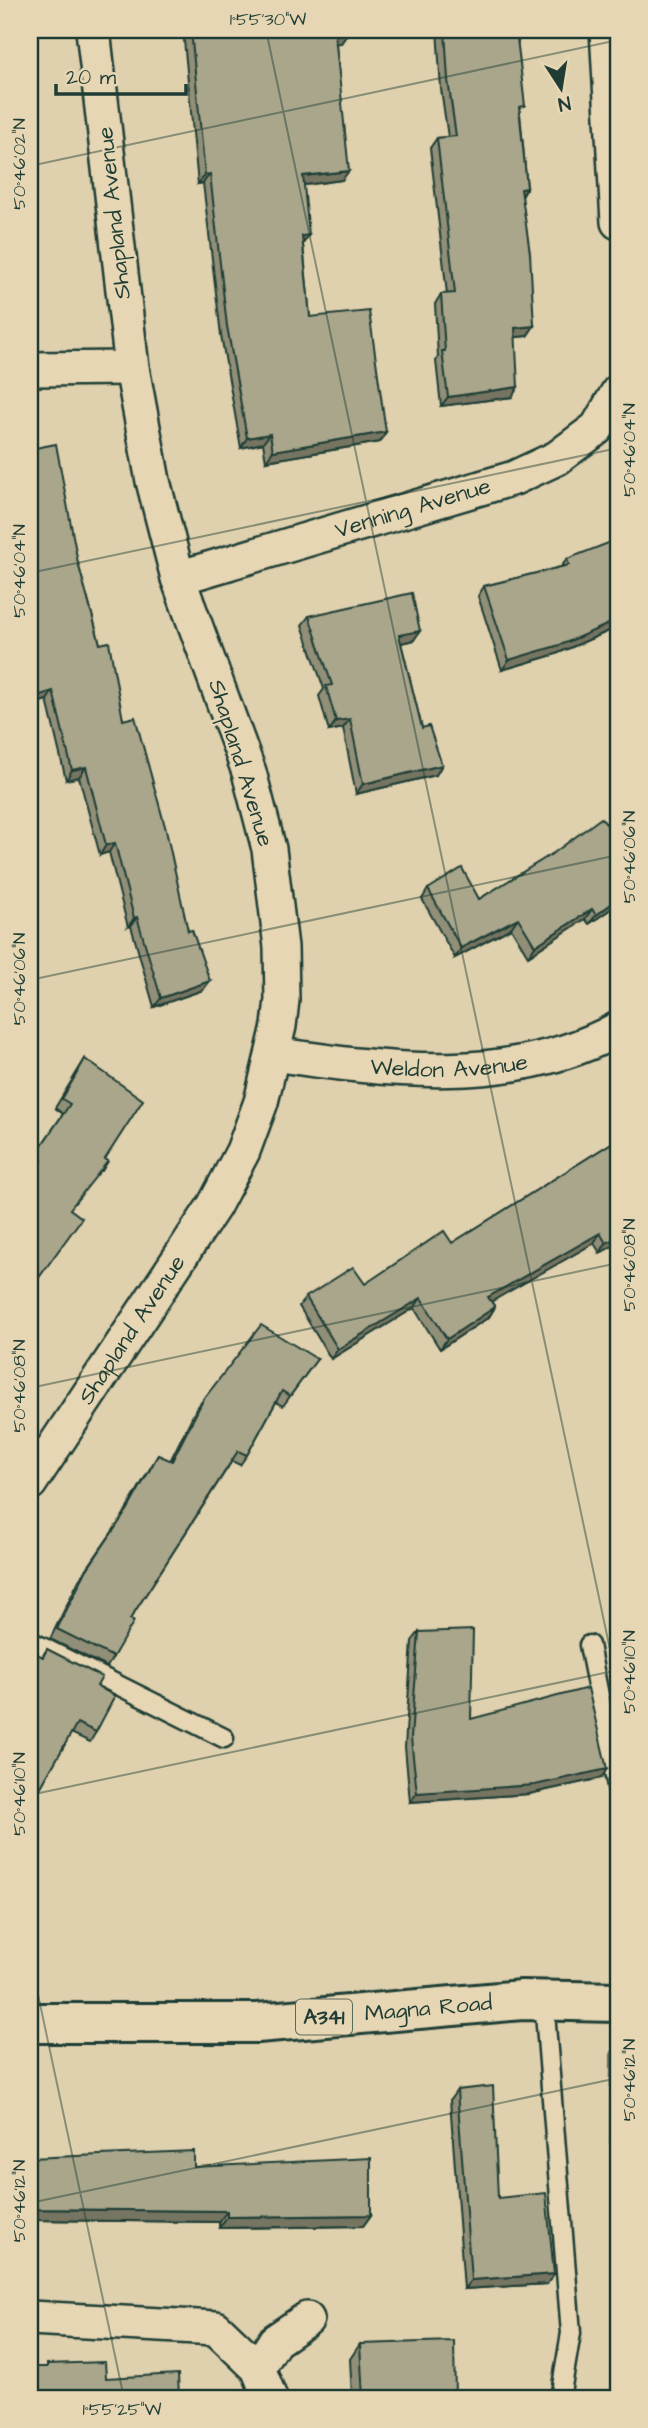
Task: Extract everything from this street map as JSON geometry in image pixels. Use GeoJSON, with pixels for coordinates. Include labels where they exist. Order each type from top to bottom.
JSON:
{"type":"FeatureCollection","features":[{"type":"Feature","properties":{"kind":"main road","name":"Magna Road"},"geometry":{"type":"LineString","coordinates":[[30,2023],[257,2022],[522,2000],[618,2002]]}},
{"type":"Feature","properties":{"kind":"street","name":"Shapland Avenue"},"geometry":{"type":"LineString","coordinates":[[30,1483],[214,1206],[243,1151],[261,1102],[282,1000],[281,947],[270,849],[248,772],[178,578],[153,481],[131,368],[93,30]]}},
{"type":"Feature","properties":{"kind":"street"},"geometry":{"type":"LineString","coordinates":[[607,30],[618,222]]}},
{"type":"Feature","properties":{"kind":"street"},"geometry":{"type":"LineString","coordinates":[[30,369],[131,368]]}},
{"type":"Feature","properties":{"kind":"street","name":"Venning Avenue"},"geometry":{"type":"LineString","coordinates":[[178,578],[514,478],[557,458],[597,428],[618,392]]}},
{"type":"Feature","properties":{"kind":"street","name":"Weldon Avenue"},"geometry":{"type":"LineString","coordinates":[[273,1054],[353,1066],[413,1070],[488,1067],[542,1060],[598,1040],[618,1029]]}},
{"type":"Feature","properties":{"kind":"street"},"geometry":{"type":"LineString","coordinates":[[30,2318],[216,2328],[258,2368],[270,2398]]}},
{"type":"Feature","properties":{"kind":"street"},"geometry":{"type":"LineString","coordinates":[[258,2368],[275,2341],[307,2319]]}},
{"type":"Feature","properties":{"kind":"lane"},"geometry":{"type":"LineString","coordinates":[[30,1642],[224,1738]]}},
{"type":"Feature","properties":{"kind":"lane"},"geometry":{"type":"LineString","coordinates":[[589,1645],[618,1791]]}},
{"type":"Feature","properties":{"kind":"lane"},"geometry":{"type":"LineString","coordinates":[[544,2001],[570,2333],[560,2398]]}},
{"type":"Feature","properties":{"kind":"building"},"geometry":{"type":"Polygon","coordinates":[[[191,30],[348,30],[348,33],[335,35],[349,171],[303,176],[309,235],[302,236],[310,317],[369,311],[386,432],[273,451],[270,434],[247,438],[227,326],[210,174],[205,175],[191,30]]]}},
{"type":"Feature","properties":{"kind":"building"},"geometry":{"type":"Polygon","coordinates":[[[445,30],[522,30],[523,38],[517,38],[525,106],[519,107],[527,188],[521,189],[530,253],[534,326],[515,328],[518,387],[448,397],[442,351],[445,351],[441,294],[455,293],[437,138],[456,136],[448,80],[445,30]]]}},
{"type":"Feature","properties":{"kind":"building"},"geometry":{"type":"Polygon","coordinates":[[[56,444],[78,563],[100,644],[109,642],[123,720],[135,717],[166,830],[188,931],[192,930],[210,981],[161,998],[137,917],[134,918],[115,843],[106,845],[86,767],[72,770],[53,691],[37,696],[30,667],[30,662],[34,661],[30,639],[30,449],[56,444]]]}},
{"type":"Feature","properties":{"kind":"building"},"geometry":{"type":"Polygon","coordinates":[[[616,540],[618,620],[563,644],[509,660],[484,586],[569,565],[567,559],[616,540]]]}},
{"type":"Feature","properties":{"kind":"building"},"geometry":{"type":"Polygon","coordinates":[[[412,593],[420,631],[399,635],[422,728],[429,726],[442,765],[363,784],[350,719],[336,721],[326,686],[332,685],[309,616],[412,593]]]}},
{"type":"Feature","properties":{"kind":"building"},"geometry":{"type":"Polygon","coordinates":[[[618,813],[618,899],[596,915],[592,909],[535,946],[518,918],[461,948],[428,889],[462,868],[479,899],[555,852],[601,818],[606,824],[618,813]]]}},
{"type":"Feature","properties":{"kind":"building"},"geometry":{"type":"Polygon","coordinates":[[[85,1059],[143,1100],[105,1159],[108,1161],[70,1209],[82,1218],[30,1290],[30,1178],[42,1160],[35,1155],[70,1104],[62,1099],[85,1059]]]}},
{"type":"Feature","properties":{"kind":"building"},"geometry":{"type":"Polygon","coordinates":[[[618,1139],[618,1237],[606,1243],[600,1233],[488,1297],[495,1307],[447,1339],[421,1298],[338,1349],[306,1297],[353,1267],[365,1284],[444,1231],[452,1243],[618,1139]]]}},
{"type":"Feature","properties":{"kind":"building"},"geometry":{"type":"Polygon","coordinates":[[[261,1325],[317,1359],[290,1396],[282,1391],[247,1455],[238,1451],[130,1619],[134,1621],[113,1657],[57,1629],[86,1571],[128,1509],[158,1455],[172,1461],[203,1400],[261,1325]]]}},
{"type":"Feature","properties":{"kind":"building"},"geometry":{"type":"Polygon","coordinates":[[[473,1630],[471,1719],[588,1688],[607,1769],[535,1785],[417,1793],[411,1738],[419,1632],[473,1630]]]}},
{"type":"Feature","properties":{"kind":"building"},"geometry":{"type":"Polygon","coordinates":[[[47,1649],[102,1677],[97,1686],[115,1696],[96,1732],[77,1723],[30,1806],[30,1668],[37,1654],[43,1657],[47,1649]]]}},
{"type":"Feature","properties":{"kind":"building"},"geometry":{"type":"Polygon","coordinates":[[[30,1847],[40,1852],[30,1871],[30,1847]]]}},
{"type":"Feature","properties":{"kind":"building"},"geometry":{"type":"Polygon","coordinates":[[[493,2086],[498,2198],[546,2193],[554,2274],[471,2280],[457,2090],[493,2086]]]}},
{"type":"Feature","properties":{"kind":"building"},"geometry":{"type":"Polygon","coordinates":[[[194,2151],[194,2167],[371,2158],[371,2215],[227,2217],[227,2211],[30,2209],[30,2158],[194,2151]]]}},
{"type":"Feature","properties":{"kind":"building"},"geometry":{"type":"Polygon","coordinates":[[[454,2341],[455,2398],[363,2398],[360,2344],[454,2341]]]}},
{"type":"Feature","properties":{"kind":"building"},"geometry":{"type":"Polygon","coordinates":[[[105,2362],[106,2378],[178,2374],[179,2398],[30,2398],[30,2367],[105,2362]]]}},
{"type":"Feature","properties":{"kind":"waterway"},"geometry":{"type":"LineString","coordinates":[[615,2143],[616,2055]]}},
{"type":"Feature","properties":{"kind":"waterway"},"geometry":{"type":"LineString","coordinates":[[617,2189],[618,2198]]}}]}
